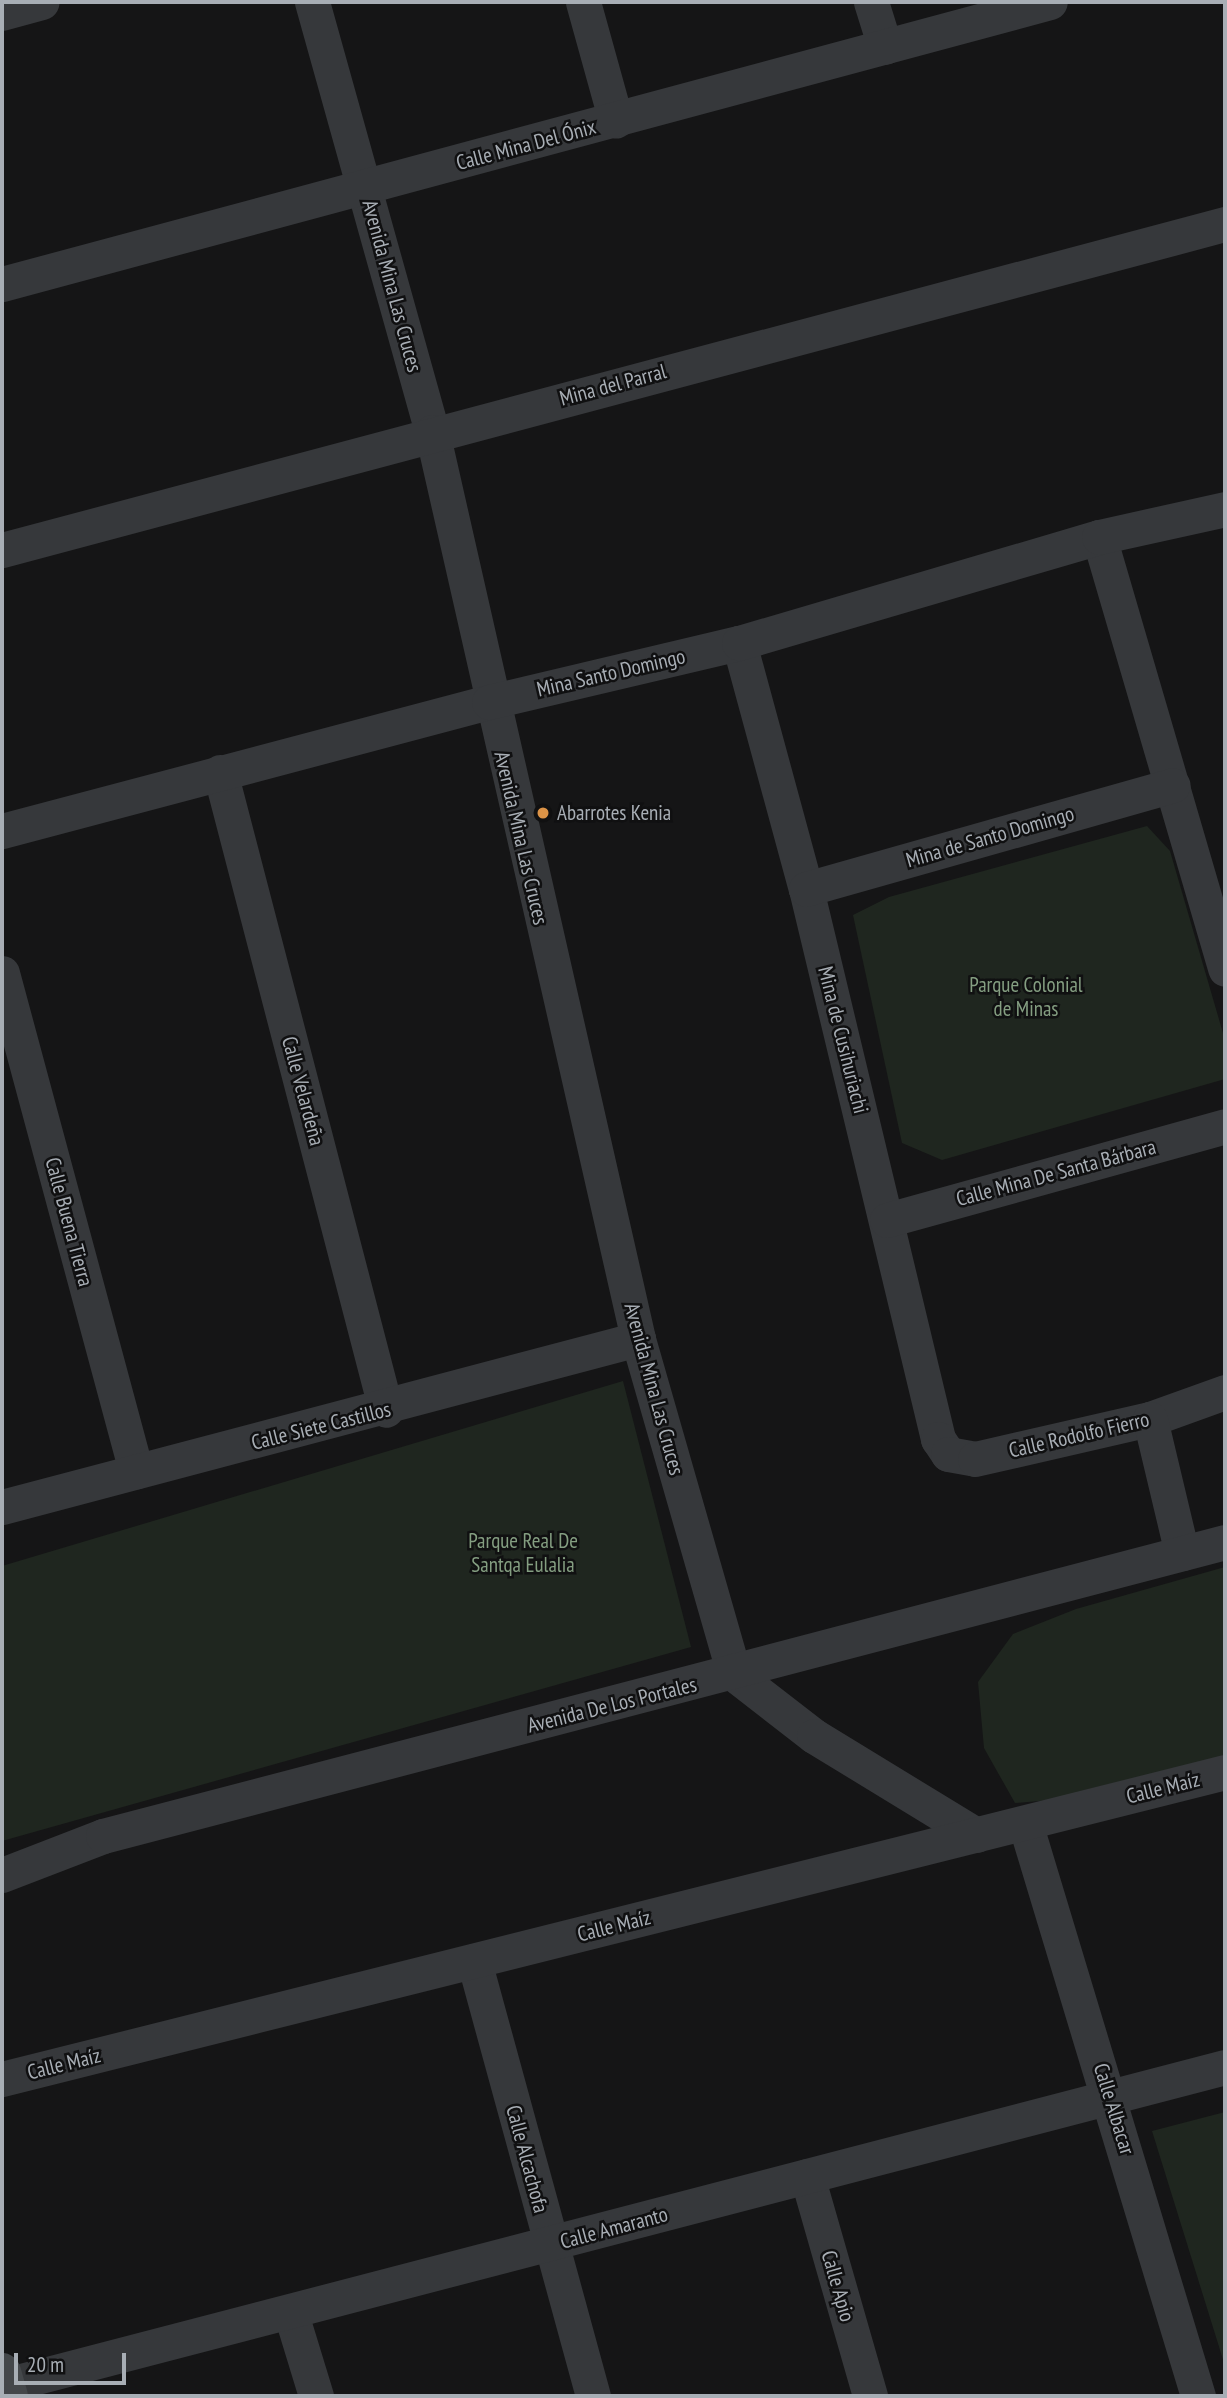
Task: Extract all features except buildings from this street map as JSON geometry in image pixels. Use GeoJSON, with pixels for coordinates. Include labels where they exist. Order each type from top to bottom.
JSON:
{"type":"FeatureCollection","features":[{"type":"Feature","properties":{"kind":"street","name":"Avenida Mina Las Cruces"},"geometry":{"type":"LineString","coordinates":[[312,2],[432,432],[489,702],[638,1339],[734,1674]]}},
{"type":"Feature","properties":{"kind":"street"},"geometry":{"type":"LineString","coordinates":[[583,2],[616,121]]}},
{"type":"Feature","properties":{"kind":"street"},"geometry":{"type":"LineString","coordinates":[[871,2],[885,47]]}},
{"type":"Feature","properties":{"kind":"street","name":"Calle Mina Del Ónix"},"geometry":{"type":"LineString","coordinates":[[2,284],[616,121],[1049,2]]}},
{"type":"Feature","properties":{"kind":"street","name":"Mina del Parral"},"geometry":{"type":"LineString","coordinates":[[2,550],[432,432],[1225,224]]}},
{"type":"Feature","properties":{"kind":"street","name":"Mina Santo Domingo"},"geometry":{"type":"LineString","coordinates":[[2,831],[489,702],[739,643],[1100,537],[1222,510]]}},
{"type":"Feature","properties":{"kind":"street"},"geometry":{"type":"LineString","coordinates":[[1100,537],[1225,969]]}},
{"type":"Feature","properties":{"kind":"street","name":"Mina de Cusihuriachi"},"geometry":{"type":"LineString","coordinates":[[739,643],[806,888],[938,1439]]}},
{"type":"Feature","properties":{"kind":"street","name":"Calle Velardeña"},"geometry":{"type":"LineString","coordinates":[[220,772],[386,1410]]}},
{"type":"Feature","properties":{"kind":"street","name":"Mina de Santo Domingo"},"geometry":{"type":"LineString","coordinates":[[806,888],[1173,785]]}},
{"type":"Feature","properties":{"kind":"street","name":"Calle Buena Tierra"},"geometry":{"type":"LineString","coordinates":[[2,973],[136,1471]]}},
{"type":"Feature","properties":{"kind":"street","name":"Calle Mina De Santa Bárbara"},"geometry":{"type":"LineString","coordinates":[[887,1220],[1225,1126]]}},
{"type":"Feature","properties":{"kind":"street","name":"Calle Siete Castillos"},"geometry":{"type":"LineString","coordinates":[[2,1507],[386,1410],[638,1339]]}},
{"type":"Feature","properties":{"kind":"street","name":"Calle Rodolfo Fierro"},"geometry":{"type":"LineString","coordinates":[[938,1439],[948,1454],[975,1459],[1150,1419],[1225,1392]]}},
{"type":"Feature","properties":{"kind":"street"},"geometry":{"type":"LineString","coordinates":[[1150,1419],[1182,1553]]}},
{"type":"Feature","properties":{"kind":"street","name":"Avenida De Los Portales"},"geometry":{"type":"LineString","coordinates":[[2,1875],[103,1836],[734,1674],[1225,1542]]}},
{"type":"Feature","properties":{"kind":"street"},"geometry":{"type":"LineString","coordinates":[[734,1674],[834,1749],[976,1835]]}},
{"type":"Feature","properties":{"kind":"street","name":"Calle Maíz"},"geometry":{"type":"LineString","coordinates":[[2,2079],[1225,1772]]}},
{"type":"Feature","properties":{"kind":"street","name":"Calle Albacar"},"geometry":{"type":"LineString","coordinates":[[1025,1823],[1111,2097],[1198,2396]]}},
{"type":"Feature","properties":{"kind":"street","name":"Calle Alcachofa"},"geometry":{"type":"LineString","coordinates":[[474,1961],[593,2396]]}},
{"type":"Feature","properties":{"kind":"street","name":"Calle Amaranto"},"geometry":{"type":"LineString","coordinates":[[4,2385],[291,2314],[1225,2067]]}},
{"type":"Feature","properties":{"kind":"street","name":"Calle Apio"},"geometry":{"type":"LineString","coordinates":[[807,2176],[870,2396]]}},
{"type":"Feature","properties":{"kind":"street"},"geometry":{"type":"LineString","coordinates":[[291,2314],[316,2396]]}},
{"type":"Feature","properties":{"kind":"green space","name":"Parque Colonial de Minas"},"geometry":{"type":"Polygon","coordinates":[[[1147,826],[1170,851],[1225,1040],[1225,1079],[942,1160],[902,1143],[853,915],[889,897],[1147,826]]]}},
{"type":"Feature","properties":{"kind":"green space","name":"Parque Real De Santqa Eulalia"},"geometry":{"type":"Polygon","coordinates":[[[623,1381],[691,1647],[2,1841],[2,1566],[623,1381]]]}},
{"type":"Feature","properties":{"kind":"green space"},"geometry":{"type":"Polygon","coordinates":[[[1225,1567],[1225,1758],[1075,1798],[1015,1803],[984,1748],[978,1682],[1013,1634],[1076,1609],[1225,1567]]]}},
{"type":"Feature","properties":{"kind":"green space"},"geometry":{"type":"Polygon","coordinates":[[[1225,2112],[1225,2366],[1152,2131],[1225,2112]]]}},
{"type":"Feature","properties":{"kind":"place","name":"Abarrotes Kenia"},"geometry":{"type":"Point","coordinates":[543,813]}}]}
